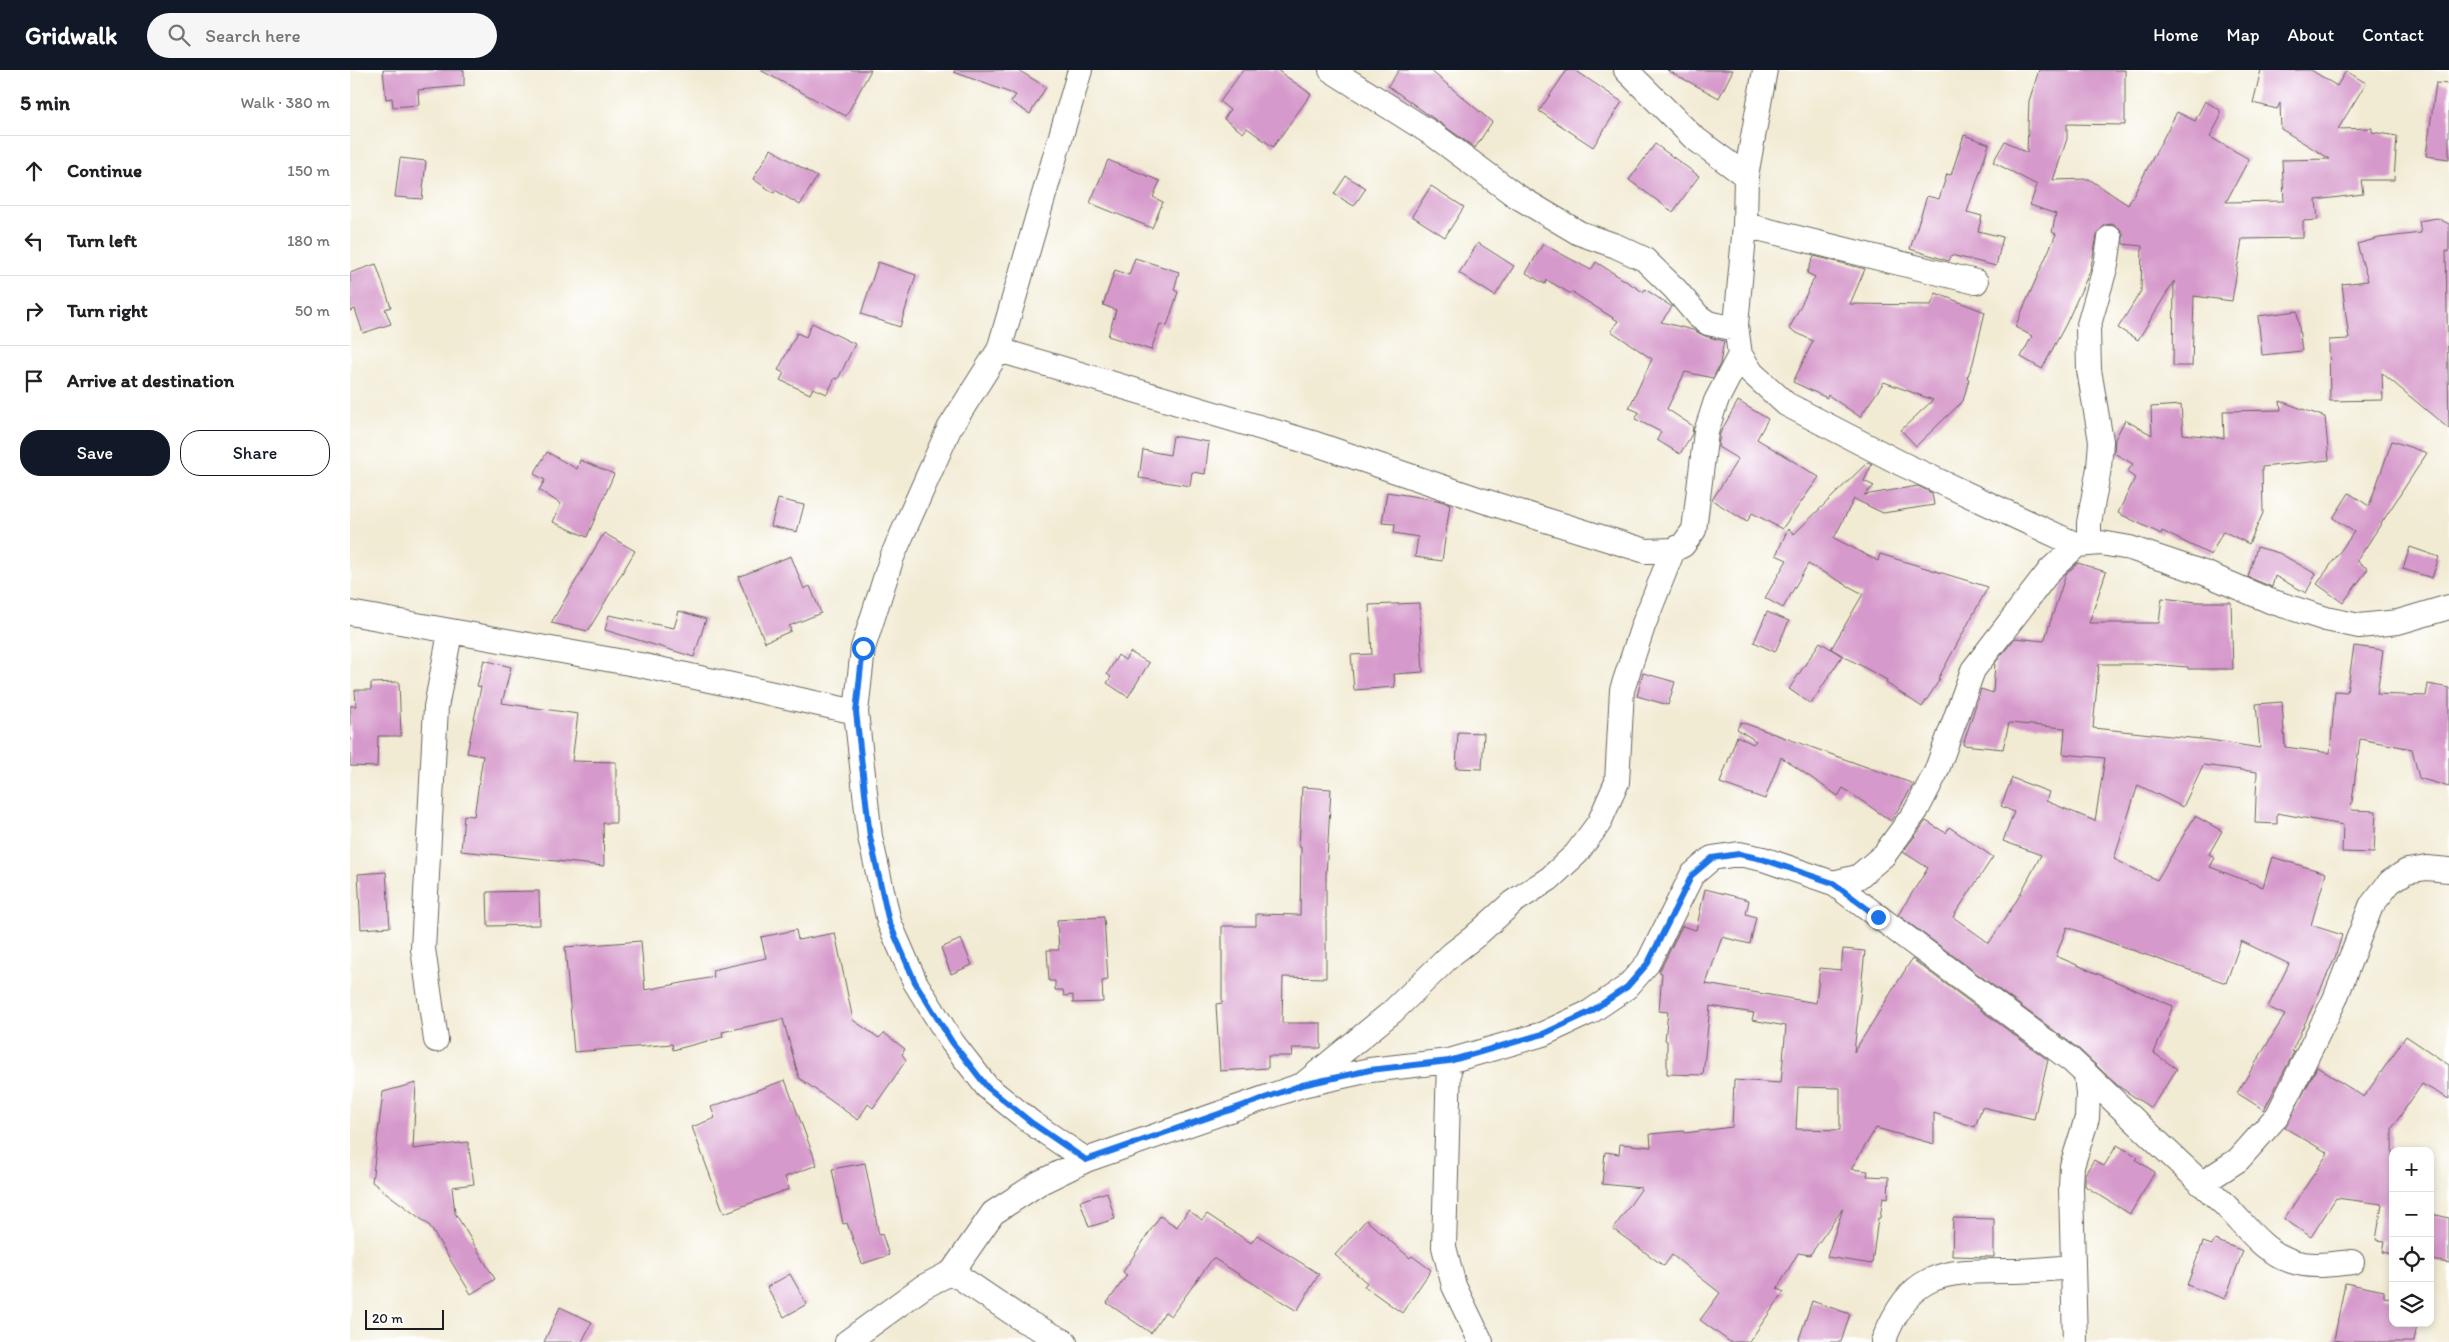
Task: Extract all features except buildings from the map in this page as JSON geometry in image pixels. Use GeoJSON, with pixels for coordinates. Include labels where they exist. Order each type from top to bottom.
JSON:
{"type":"FeatureCollection","features":[{"type":"Feature","properties":{"kind":"street"},"geometry":{"type":"LineString","coordinates":[[1080,70],[999,350],[949,429],[892,557],[863,648],[856,712],[870,837],[889,922],[915,982],[952,1042],[987,1087],[1032,1123],[1086,1160]]}},
{"type":"Feature","properties":{"kind":"street"},"geometry":{"type":"LineString","coordinates":[[1331,70],[1434,135],[1515,195],[1579,233],[1616,246],[1644,259],[1675,289],[1698,316],[1718,326],[1736,329]]}},
{"type":"Feature","properties":{"kind":"street"},"geometry":{"type":"LineString","coordinates":[[1626,70],[1693,137],[1746,176]]}},
{"type":"Feature","properties":{"kind":"street"},"geometry":{"type":"LineString","coordinates":[[1765,70],[1746,176],[1745,225],[1736,329],[1740,355],[1752,372],[1786,404],[1902,464],[2083,544],[2101,543],[2130,548],[2207,574],[2270,601],[2326,619],[2359,626],[2398,622],[2449,607]]}},
{"type":"Feature","properties":{"kind":"street"},"geometry":{"type":"LineString","coordinates":[[1745,225],[1976,282]]}},
{"type":"Feature","properties":{"kind":"street"},"geometry":{"type":"LineString","coordinates":[[1833,883],[1858,877],[1890,848],[1916,811],[1936,772],[1973,670],[2050,570],[2083,544],[2089,523],[2099,468],[2101,441],[2089,370],[2088,328],[2106,265],[2110,238]]}},
{"type":"Feature","properties":{"kind":"street"},"geometry":{"type":"LineString","coordinates":[[999,350],[1316,444],[1481,500],[1646,551],[1673,550],[1683,545],[1694,530],[1706,432],[1716,401],[1740,355]]}},
{"type":"Feature","properties":{"kind":"street"},"geometry":{"type":"LineString","coordinates":[[1302,1085],[1392,1012],[1452,954],[1513,902],[1549,879],[1576,854],[1599,823],[1617,782],[1622,690],[1643,626],[1673,550]]}},
{"type":"Feature","properties":{"kind":"street"},"geometry":{"type":"LineString","coordinates":[[350,613],[640,665],[856,712]]}},
{"type":"Feature","properties":{"kind":"street"},"geometry":{"type":"LineString","coordinates":[[436,1040],[424,948],[424,929],[436,707],[450,632]]}},
{"type":"Feature","properties":{"kind":"street"},"geometry":{"type":"LineString","coordinates":[[847,1342],[923,1287],[952,1272],[993,1212],[1039,1183],[1086,1160],[1302,1085],[1370,1070],[1449,1061],[1543,1034],[1590,1012],[1627,987],[1648,963],[1692,875],[1712,858],[1739,854],[1762,859],[1833,883],[2071,1060],[2202,1184],[2252,1235],[2273,1252],[2292,1261],[2314,1265],[2352,1262]]}},
{"type":"Feature","properties":{"kind":"street"},"geometry":{"type":"LineString","coordinates":[[2202,1184],[2238,1160],[2278,1115],[2335,999],[2370,906],[2390,882],[2406,871],[2427,868],[2449,870]]}},
{"type":"Feature","properties":{"kind":"street"},"geometry":{"type":"LineString","coordinates":[[1449,1061],[1444,1247],[1454,1286],[1481,1342]]}},
{"type":"Feature","properties":{"kind":"street"},"geometry":{"type":"LineString","coordinates":[[2075,1342],[2071,1187],[2072,1166],[2087,1118],[2088,1094],[2086,1074]]}},
{"type":"Feature","properties":{"kind":"street"},"geometry":{"type":"LineString","coordinates":[[1883,1342],[1891,1321],[1907,1297],[1924,1281],[1941,1275],[1969,1271],[2073,1267]]}},
{"type":"Feature","properties":{"kind":"street"},"geometry":{"type":"LineString","coordinates":[[952,1272],[1024,1320],[1065,1342]]}},
{"type":"Feature","properties":{"kind":"route"},"geometry":{"type":"LineString","coordinates":[[863,648],[856,712],[870,837],[889,922],[915,982],[952,1042],[987,1087],[1032,1123],[1086,1160],[1302,1085],[1370,1070],[1449,1061],[1543,1034],[1590,1012],[1627,987],[1648,963],[1692,875],[1712,858],[1739,854],[1762,859],[1833,883],[1878,917]]}}]}
